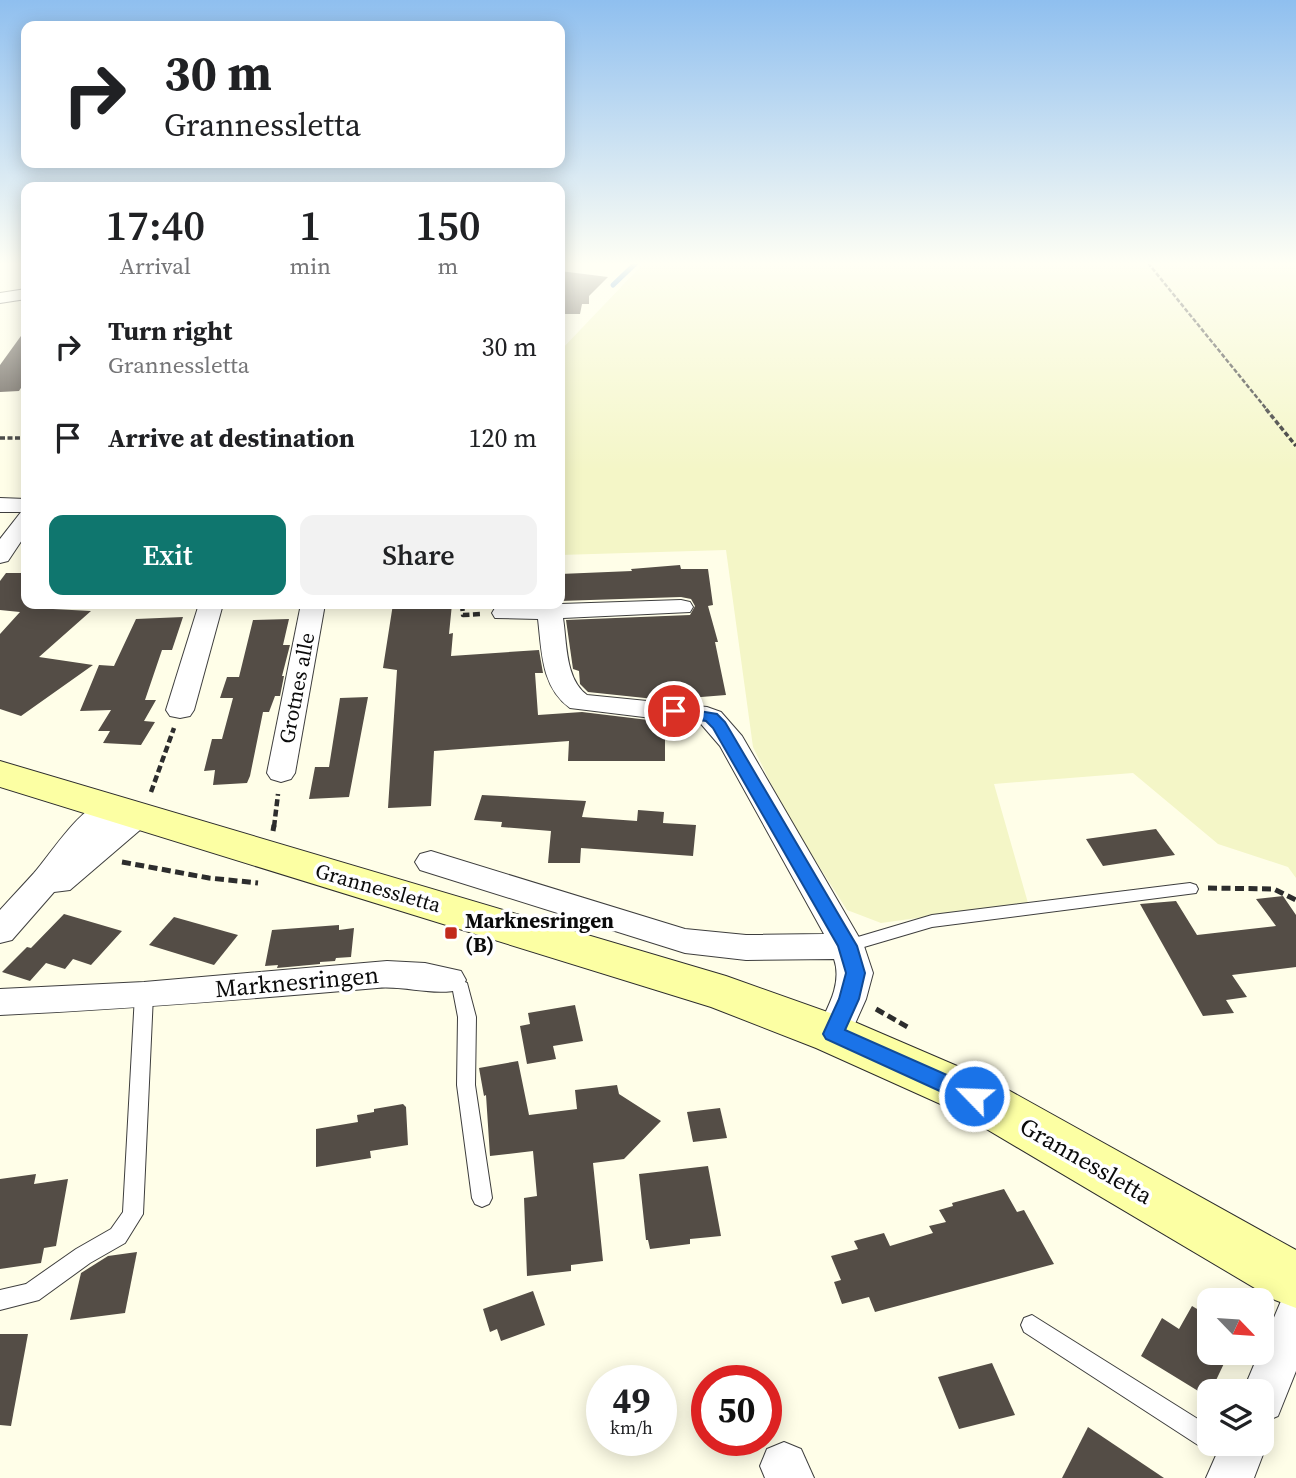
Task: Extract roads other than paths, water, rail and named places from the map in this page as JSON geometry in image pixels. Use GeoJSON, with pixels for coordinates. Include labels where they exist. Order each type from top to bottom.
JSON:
{"type":"FeatureCollection","features":[{"type":"Feature","properties":{"kind":"main road","name":"Grannessletta"},"geometry":{"type":"LineString","coordinates":[[0,774],[130,809],[496,922],[726,994],[833,1034],[974,1096],[1296,1281]]}},
{"type":"Feature","properties":{"kind":"street"},"geometry":{"type":"LineString","coordinates":[[0,505],[21,505]]}},
{"type":"Feature","properties":{"kind":"street"},"geometry":{"type":"LineString","coordinates":[[0,556],[21,524]]}},
{"type":"Feature","properties":{"kind":"street"},"geometry":{"type":"LineString","coordinates":[[504,612],[681,607]]}},
{"type":"Feature","properties":{"kind":"street"},"geometry":{"type":"LineString","coordinates":[[180,710],[210,609]]}},
{"type":"Feature","properties":{"kind":"street","name":"Grotnes alle"},"geometry":{"type":"LineString","coordinates":[[281,773],[312,609]]}},
{"type":"Feature","properties":{"kind":"street"},"geometry":{"type":"LineString","coordinates":[[550,611],[559,677],[567,693],[580,702],[697,713],[720,725],[847,946],[856,973],[849,999],[833,1034]]}},
{"type":"Feature","properties":{"kind":"street"},"geometry":{"type":"LineString","coordinates":[[3,923],[93,853],[130,809]]}},
{"type":"Feature","properties":{"kind":"street"},"geometry":{"type":"LineString","coordinates":[[3,923],[72,845],[130,809]]}},
{"type":"Feature","properties":{"kind":"street","name":"Grannessletta"},"geometry":{"type":"LineString","coordinates":[[431,862],[685,941],[706,945],[847,946]]}},
{"type":"Feature","properties":{"kind":"street","name":"Marknesringen"},"geometry":{"type":"LineString","coordinates":[[0,1002],[144,995],[387,974],[449,980]]}},
{"type":"Feature","properties":{"kind":"street"},"geometry":{"type":"LineString","coordinates":[[1272,1379],[1292,1339]]}},
{"type":"Feature","properties":{"kind":"lane"},"geometry":{"type":"LineString","coordinates":[[847,946],[899,929],[942,919],[1190,889]]}},
{"type":"Feature","properties":{"kind":"lane"},"geometry":{"type":"LineString","coordinates":[[449,980],[461,988],[467,1017],[466,1086],[482,1198]]}},
{"type":"Feature","properties":{"kind":"lane"},"geometry":{"type":"LineString","coordinates":[[0,1300],[31,1293],[83,1256],[118,1236],[133,1214],[144,995]]}},
{"type":"Feature","properties":{"kind":"lane"},"geometry":{"type":"LineString","coordinates":[[1032,1325],[1197,1432]]}},
{"type":"Feature","properties":{"kind":"place","name":"Marknesringen (B)"},"geometry":{"type":"Point","coordinates":[451,933]}}]}
